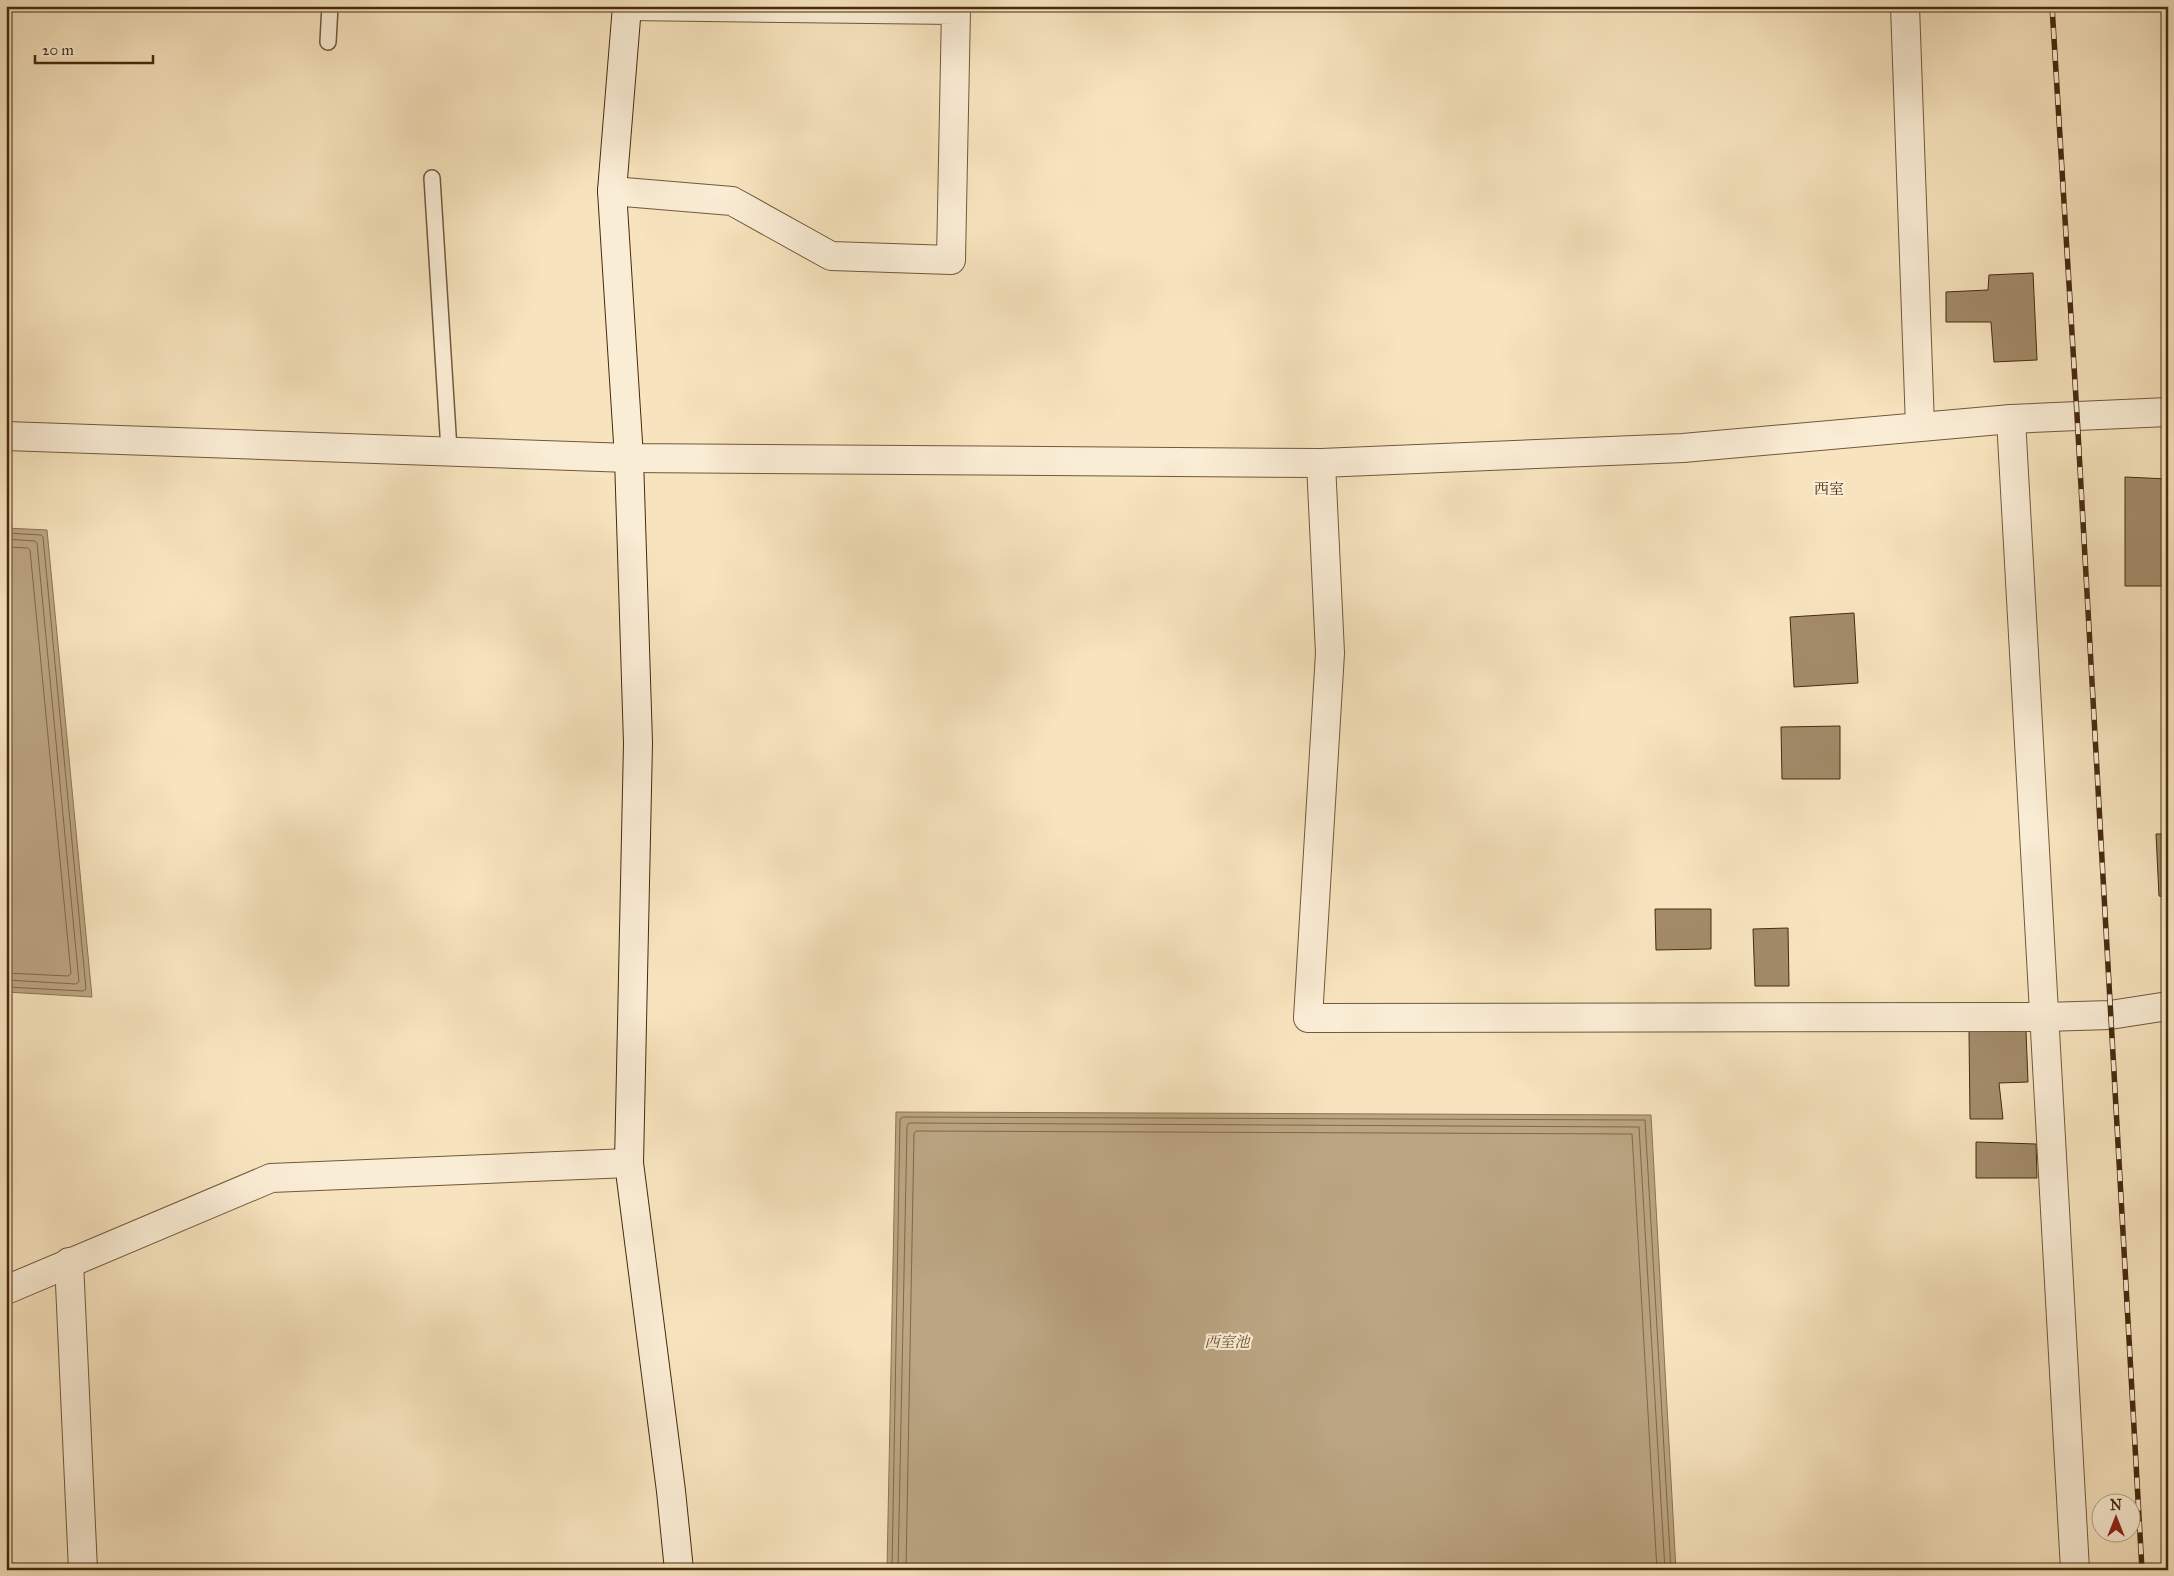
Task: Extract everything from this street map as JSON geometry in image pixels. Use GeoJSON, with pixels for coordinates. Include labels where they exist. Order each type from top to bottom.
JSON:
{"type":"FeatureCollection","features":[{"type":"Feature","properties":{"kind":"street"},"geometry":{"type":"LineString","coordinates":[[612,191],[732,201],[831,256],[951,260],[956,10],[627,6],[612,191],[629,458],[638,743],[629,1163],[671,1491],[678,1570]]}},
{"type":"Feature","properties":{"kind":"street"},"geometry":{"type":"LineString","coordinates":[[1905,6],[1920,426]]}},
{"type":"Feature","properties":{"kind":"street"},"geometry":{"type":"LineString","coordinates":[[6,436],[449,450],[629,458],[1321,464],[1683,448],[2011,418],[2168,412]]}},
{"type":"Feature","properties":{"kind":"street"},"geometry":{"type":"LineString","coordinates":[[2011,418],[2075,1570]]}},
{"type":"Feature","properties":{"kind":"street"},"geometry":{"type":"LineString","coordinates":[[1321,464],[1330,653],[1308,1018],[2044,1017],[2110,1015],[2168,1006]]}},
{"type":"Feature","properties":{"kind":"street"},"geometry":{"type":"LineString","coordinates":[[6,1290],[271,1178],[629,1163]]}},
{"type":"Feature","properties":{"kind":"street"},"geometry":{"type":"LineString","coordinates":[[69,1262],[83,1570]]}},
{"type":"Feature","properties":{"kind":"lane"},"geometry":{"type":"LineString","coordinates":[[328,42],[330,6]]}},
{"type":"Feature","properties":{"kind":"lane"},"geometry":{"type":"LineString","coordinates":[[432,178],[449,450]]}},
{"type":"Feature","properties":{"kind":"water"},"geometry":{"type":"Polygon","coordinates":[[[6,528],[47,530],[92,997],[6,992],[6,528]]]}},
{"type":"Feature","properties":{"kind":"water","name":"西室池"},"geometry":{"type":"Polygon","coordinates":[[[896,1112],[1651,1115],[1676,1570],[887,1570],[896,1112]]]}},
{"type":"Feature","properties":{"kind":"building"},"geometry":{"type":"Polygon","coordinates":[[[2033,273],[2037,360],[1994,362],[1991,322],[1946,322],[1946,292],[1988,290],[1989,275],[2033,273]]]}},
{"type":"Feature","properties":{"kind":"building"},"geometry":{"type":"Polygon","coordinates":[[[2125,477],[2168,479],[2168,586],[2125,586],[2125,477]]]}},
{"type":"Feature","properties":{"kind":"building"},"geometry":{"type":"Polygon","coordinates":[[[1854,613],[1858,683],[1794,687],[1790,617],[1854,613]]]}},
{"type":"Feature","properties":{"kind":"building"},"geometry":{"type":"Polygon","coordinates":[[[2163,664],[2168,664],[2168,724],[2163,724],[2163,664]]]}},
{"type":"Feature","properties":{"kind":"building"},"geometry":{"type":"Polygon","coordinates":[[[1840,726],[1840,779],[1782,779],[1781,727],[1840,726]]]}},
{"type":"Feature","properties":{"kind":"building"},"geometry":{"type":"Polygon","coordinates":[[[2156,834],[2168,834],[2168,897],[2159,896],[2156,834]]]}},
{"type":"Feature","properties":{"kind":"building"},"geometry":{"type":"Polygon","coordinates":[[[1655,909],[1711,909],[1711,949],[1656,950],[1655,909]]]}},
{"type":"Feature","properties":{"kind":"building"},"geometry":{"type":"Polygon","coordinates":[[[1788,928],[1789,986],[1755,986],[1753,929],[1788,928]]]}},
{"type":"Feature","properties":{"kind":"building"},"geometry":{"type":"Polygon","coordinates":[[[1969,1031],[2026,1031],[2028,1082],[1999,1083],[2003,1119],[1970,1119],[1969,1031]]]}},
{"type":"Feature","properties":{"kind":"building"},"geometry":{"type":"Polygon","coordinates":[[[1976,1142],[2036,1144],[2037,1178],[1976,1178],[1976,1142]]]}},
{"type":"Feature","properties":{"kind":"railway"},"geometry":{"type":"LineString","coordinates":[[2052,6],[2142,1570]]}},
{"type":"Feature","properties":{"kind":"district","name":"西室"},"geometry":{"type":"Point","coordinates":[1829,489]}}]}
